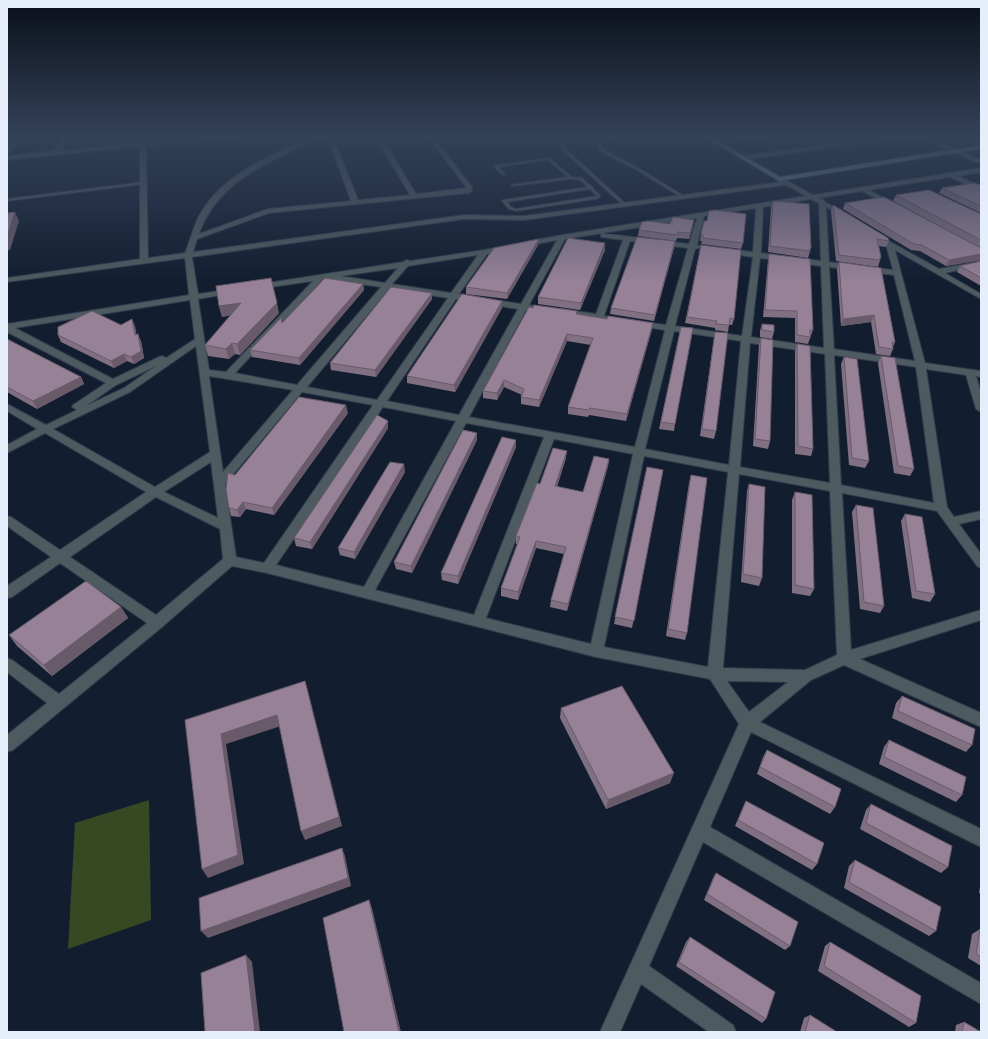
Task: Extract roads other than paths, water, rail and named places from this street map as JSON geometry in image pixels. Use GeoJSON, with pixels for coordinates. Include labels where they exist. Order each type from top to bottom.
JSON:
{"type":"FeatureCollection","features":[{"type":"Feature","properties":{"kind":"street"},"geometry":{"type":"LineString","coordinates":[[143,184],[144,261]]}},
{"type":"Feature","properties":{"kind":"street"},"geometry":{"type":"LineString","coordinates":[[228,184],[203,216],[188,255],[230,561]]}},
{"type":"Feature","properties":{"kind":"street"},"geometry":{"type":"LineString","coordinates":[[348,184],[355,202]]}},
{"type":"Feature","properties":{"kind":"street"},"geometry":{"type":"LineString","coordinates":[[407,184],[414,196]]}},
{"type":"Feature","properties":{"kind":"street"},"geometry":{"type":"LineString","coordinates":[[194,238],[268,211],[466,192],[470,190],[466,184]]}},
{"type":"Feature","properties":{"kind":"street"},"geometry":{"type":"LineString","coordinates":[[7,280],[464,217],[516,219],[775,184]]}},
{"type":"Feature","properties":{"kind":"street"},"geometry":{"type":"LineString","coordinates":[[789,184],[817,199],[853,221]]}},
{"type":"Feature","properties":{"kind":"street"},"geometry":{"type":"LineString","coordinates":[[7,327],[407,262],[484,252],[701,215],[817,199],[891,184]]}},
{"type":"Feature","properties":{"kind":"street"},"geometry":{"type":"LineString","coordinates":[[912,184],[920,189]]}},
{"type":"Feature","properties":{"kind":"street"},"geometry":{"type":"LineString","coordinates":[[972,184],[981,189]]}},
{"type":"Feature","properties":{"kind":"street"},"geometry":{"type":"LineString","coordinates":[[863,189],[898,208]]}},
{"type":"Feature","properties":{"kind":"street"},"geometry":{"type":"LineString","coordinates":[[817,199],[825,264],[844,658]]}},
{"type":"Feature","properties":{"kind":"street"},"geometry":{"type":"LineString","coordinates":[[760,206],[757,255],[746,340],[715,674],[748,723],[981,838]]}},
{"type":"Feature","properties":{"kind":"street"},"geometry":{"type":"LineString","coordinates":[[596,651],[639,452],[670,328],[701,215]]}},
{"type":"Feature","properties":{"kind":"street"},"geometry":{"type":"LineString","coordinates":[[589,233],[706,248]]}},
{"type":"Feature","properties":{"kind":"street"},"geometry":{"type":"LineString","coordinates":[[878,236],[981,297]]}},
{"type":"Feature","properties":{"kind":"street"},"geometry":{"type":"LineString","coordinates":[[367,593],[562,238]]}},
{"type":"Feature","properties":{"kind":"street"},"geometry":{"type":"LineString","coordinates":[[599,317],[627,238]]}},
{"type":"Feature","properties":{"kind":"street"},"geometry":{"type":"LineString","coordinates":[[890,244],[921,366],[941,508],[981,563]]}},
{"type":"Feature","properties":{"kind":"street"},"geometry":{"type":"LineString","coordinates":[[721,250],[898,273]]}},
{"type":"Feature","properties":{"kind":"street"},"geometry":{"type":"LineString","coordinates":[[267,568],[484,252]]}},
{"type":"Feature","properties":{"kind":"street"},"geometry":{"type":"LineString","coordinates":[[219,484],[407,262]]}},
{"type":"Feature","properties":{"kind":"street"},"geometry":{"type":"LineString","coordinates":[[938,272],[981,263]]}},
{"type":"Feature","properties":{"kind":"street"},"geometry":{"type":"LineString","coordinates":[[322,276],[981,374]]}},
{"type":"Feature","properties":{"kind":"street"},"geometry":{"type":"LineString","coordinates":[[228,375],[322,276]]}},
{"type":"Feature","properties":{"kind":"street"},"geometry":{"type":"LineString","coordinates":[[7,327],[113,383]]}},
{"type":"Feature","properties":{"kind":"street"},"geometry":{"type":"LineString","coordinates":[[45,429],[113,383],[199,340]]}},
{"type":"Feature","properties":{"kind":"street"},"geometry":{"type":"LineString","coordinates":[[7,450],[45,429],[127,390],[199,340]]}},
{"type":"Feature","properties":{"kind":"street"},"geometry":{"type":"LineString","coordinates":[[204,372],[228,375],[380,403],[941,508]]}},
{"type":"Feature","properties":{"kind":"street"},"geometry":{"type":"LineString","coordinates":[[970,373],[981,409]]}},
{"type":"Feature","properties":{"kind":"street"},"geometry":{"type":"LineString","coordinates":[[7,407],[154,492],[225,527]]}},
{"type":"Feature","properties":{"kind":"street"},"geometry":{"type":"LineString","coordinates":[[478,621],[550,435]]}},
{"type":"Feature","properties":{"kind":"street"},"geometry":{"type":"LineString","coordinates":[[7,593],[154,492],[215,454]]}},
{"type":"Feature","properties":{"kind":"street"},"geometry":{"type":"LineString","coordinates":[[952,522],[981,516]]}},
{"type":"Feature","properties":{"kind":"street"},"geometry":{"type":"LineString","coordinates":[[7,520],[157,623]]}},
{"type":"Feature","properties":{"kind":"street"},"geometry":{"type":"LineString","coordinates":[[230,561],[267,568],[596,651],[715,674],[806,676]]}},
{"type":"Feature","properties":{"kind":"street"},"geometry":{"type":"LineString","coordinates":[[7,745],[157,623],[230,561]]}},
{"type":"Feature","properties":{"kind":"street"},"geometry":{"type":"LineString","coordinates":[[610,1032],[748,723],[806,676],[844,658],[981,615]]}},
{"type":"Feature","properties":{"kind":"street"},"geometry":{"type":"LineString","coordinates":[[844,658],[981,720]]}},
{"type":"Feature","properties":{"kind":"street"},"geometry":{"type":"LineString","coordinates":[[7,664],[59,702]]}},
{"type":"Feature","properties":{"kind":"street"},"geometry":{"type":"LineString","coordinates":[[699,830],[981,994]]}},
{"type":"Feature","properties":{"kind":"street"},"geometry":{"type":"LineString","coordinates":[[638,969],[726,1032]]}},
{"type":"Feature","properties":{"kind":"lane"},"geometry":{"type":"LineString","coordinates":[[7,200],[131,184]]}},
{"type":"Feature","properties":{"kind":"lane"},"geometry":{"type":"LineString","coordinates":[[513,185],[517,184]]}},
{"type":"Feature","properties":{"kind":"lane"},"geometry":{"type":"LineString","coordinates":[[588,184],[592,188],[598,194],[598,197],[516,210],[510,208],[504,201],[592,188]]}},
{"type":"Feature","properties":{"kind":"lane"},"geometry":{"type":"LineString","coordinates":[[602,184],[625,205]]}},
{"type":"Feature","properties":{"kind":"lane"},"geometry":{"type":"LineString","coordinates":[[663,184],[683,197]]}},
{"type":"Feature","properties":{"kind":"lane"},"geometry":{"type":"LineString","coordinates":[[561,204],[571,212]]}}]}
